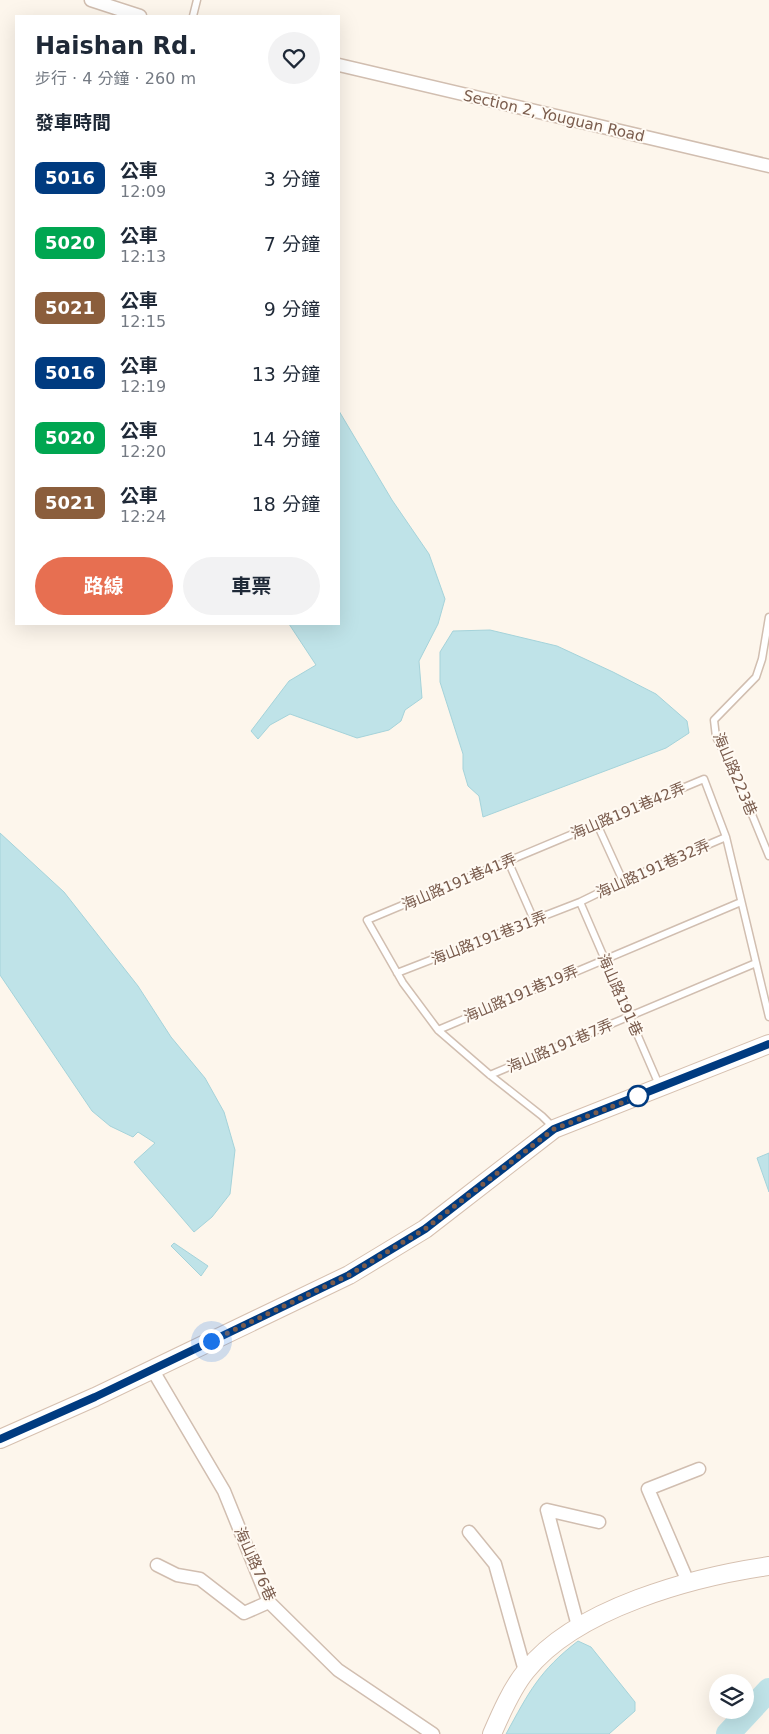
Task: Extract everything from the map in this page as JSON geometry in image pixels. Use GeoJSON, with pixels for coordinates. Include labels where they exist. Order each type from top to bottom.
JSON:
{"type":"FeatureCollection","features":[{"type":"Feature","properties":{"kind":"main road"},"geometry":{"type":"LineString","coordinates":[[0,1439],[349,1275],[425,1229],[554,1129],[769,1044]]}},
{"type":"Feature","properties":{"kind":"main road"},"geometry":{"type":"LineString","coordinates":[[492,1734],[526,1671],[548,1648],[578,1626],[622,1606],[688,1582],[734,1571],[769,1566]]}},
{"type":"Feature","properties":{"kind":"street"},"geometry":{"type":"LineString","coordinates":[[91,0],[137,15]]}},
{"type":"Feature","properties":{"kind":"street","name":"Section 2, Youguan Road"},"geometry":{"type":"LineString","coordinates":[[340,66],[769,166]]}},
{"type":"Feature","properties":{"kind":"street","name":"海山路76巷"},"geometry":{"type":"LineString","coordinates":[[152,1369],[224,1491],[269,1602],[338,1670],[433,1734]]}},
{"type":"Feature","properties":{"kind":"street"},"geometry":{"type":"LineString","coordinates":[[688,1582],[648,1489],[699,1469]]}},
{"type":"Feature","properties":{"kind":"street"},"geometry":{"type":"LineString","coordinates":[[578,1626],[547,1510],[599,1522]]}},
{"type":"Feature","properties":{"kind":"street"},"geometry":{"type":"LineString","coordinates":[[469,1532],[495,1564],[526,1671]]}},
{"type":"Feature","properties":{"kind":"street"},"geometry":{"type":"LineString","coordinates":[[157,1565],[177,1575],[200,1579],[244,1613],[269,1602]]}},
{"type":"Feature","properties":{"kind":"lane"},"geometry":{"type":"LineString","coordinates":[[193,15],[197,0]]}},
{"type":"Feature","properties":{"kind":"lane","name":"海山路223巷"},"geometry":{"type":"LineString","coordinates":[[769,618],[762,659],[756,677],[714,720],[716,737],[735,773],[769,856]]}},
{"type":"Feature","properties":{"kind":"lane","name":"海山路191巷42弄"},"geometry":{"type":"LineString","coordinates":[[552,843],[704,779],[726,837]]}},
{"type":"Feature","properties":{"kind":"lane"},"geometry":{"type":"LineString","coordinates":[[597,824],[623,880]]}},
{"type":"Feature","properties":{"kind":"lane"},"geometry":{"type":"LineString","coordinates":[[726,837],[769,1017]]}},
{"type":"Feature","properties":{"kind":"lane","name":"海山路191巷32弄"},"geometry":{"type":"LineString","coordinates":[[580,902],[623,880],[726,837]]}},
{"type":"Feature","properties":{"kind":"lane","name":"海山路191巷41弄"},"geometry":{"type":"LineString","coordinates":[[398,973],[367,920],[552,843]]}},
{"type":"Feature","properties":{"kind":"lane"},"geometry":{"type":"LineString","coordinates":[[508,862],[534,920]]}},
{"type":"Feature","properties":{"kind":"lane","name":"海山路191巷31弄"},"geometry":{"type":"LineString","coordinates":[[398,973],[580,902]]}},
{"type":"Feature","properties":{"kind":"lane","name":"海山路191巷"},"geometry":{"type":"LineString","coordinates":[[580,902],[660,1088]]}},
{"type":"Feature","properties":{"kind":"lane","name":"海山路191巷19弄"},"geometry":{"type":"LineString","coordinates":[[438,1030],[741,902]]}},
{"type":"Feature","properties":{"kind":"lane","name":"海山路191巷7弄"},"geometry":{"type":"LineString","coordinates":[[490,1075],[756,963]]}},
{"type":"Feature","properties":{"kind":"lane"},"geometry":{"type":"LineString","coordinates":[[398,973],[438,1030],[490,1075],[542,1116],[554,1129]]}},
{"type":"Feature","properties":{"kind":"water"},"geometry":{"type":"Polygon","coordinates":[[[340,413],[392,500],[429,554],[445,599],[438,624],[419,661],[422,698],[405,710],[401,721],[389,730],[357,738],[290,714],[270,725],[258,739],[251,731],[289,681],[316,665],[290,625],[340,625],[340,413]]]}},
{"type":"Feature","properties":{"kind":"water"},"geometry":{"type":"Polygon","coordinates":[[[490,630],[557,646],[656,694],[687,721],[689,733],[666,748],[483,817],[479,796],[468,786],[463,769],[463,754],[440,682],[440,652],[453,631],[490,630]]]}},
{"type":"Feature","properties":{"kind":"water"},"geometry":{"type":"Polygon","coordinates":[[[0,833],[64,892],[138,986],[171,1037],[205,1078],[224,1112],[235,1150],[230,1194],[212,1217],[194,1232],[134,1162],[155,1143],[138,1132],[133,1137],[110,1126],[92,1111],[0,975],[0,833]]]}},
{"type":"Feature","properties":{"kind":"water"},"geometry":{"type":"Polygon","coordinates":[[[769,1153],[769,1192],[757,1158],[769,1153]]]}},
{"type":"Feature","properties":{"kind":"water"},"geometry":{"type":"Polygon","coordinates":[[[174,1243],[208,1266],[201,1276],[171,1246],[174,1243]]]}},
{"type":"Feature","properties":{"kind":"water"},"geometry":{"type":"Polygon","coordinates":[[[578,1641],[591,1647],[635,1702],[635,1711],[609,1734],[506,1734],[536,1683],[554,1662],[578,1641]]]}},
{"type":"Feature","properties":{"kind":"waterway"},"geometry":{"type":"LineString","coordinates":[[728,1734],[769,1690]]}},
{"type":"Feature","properties":{"kind":"bus line","name":"5016"},"geometry":{"type":"LineString","coordinates":[[0,1439],[95,1397],[349,1275],[425,1229],[484,1186],[554,1129],[769,1044]]}},
{"type":"Feature","properties":{"kind":"route"},"geometry":{"type":"LineString","coordinates":[[211,1341],[349,1275],[425,1229],[484,1186],[554,1129],[642,1095],[638,1096]]}}]}
